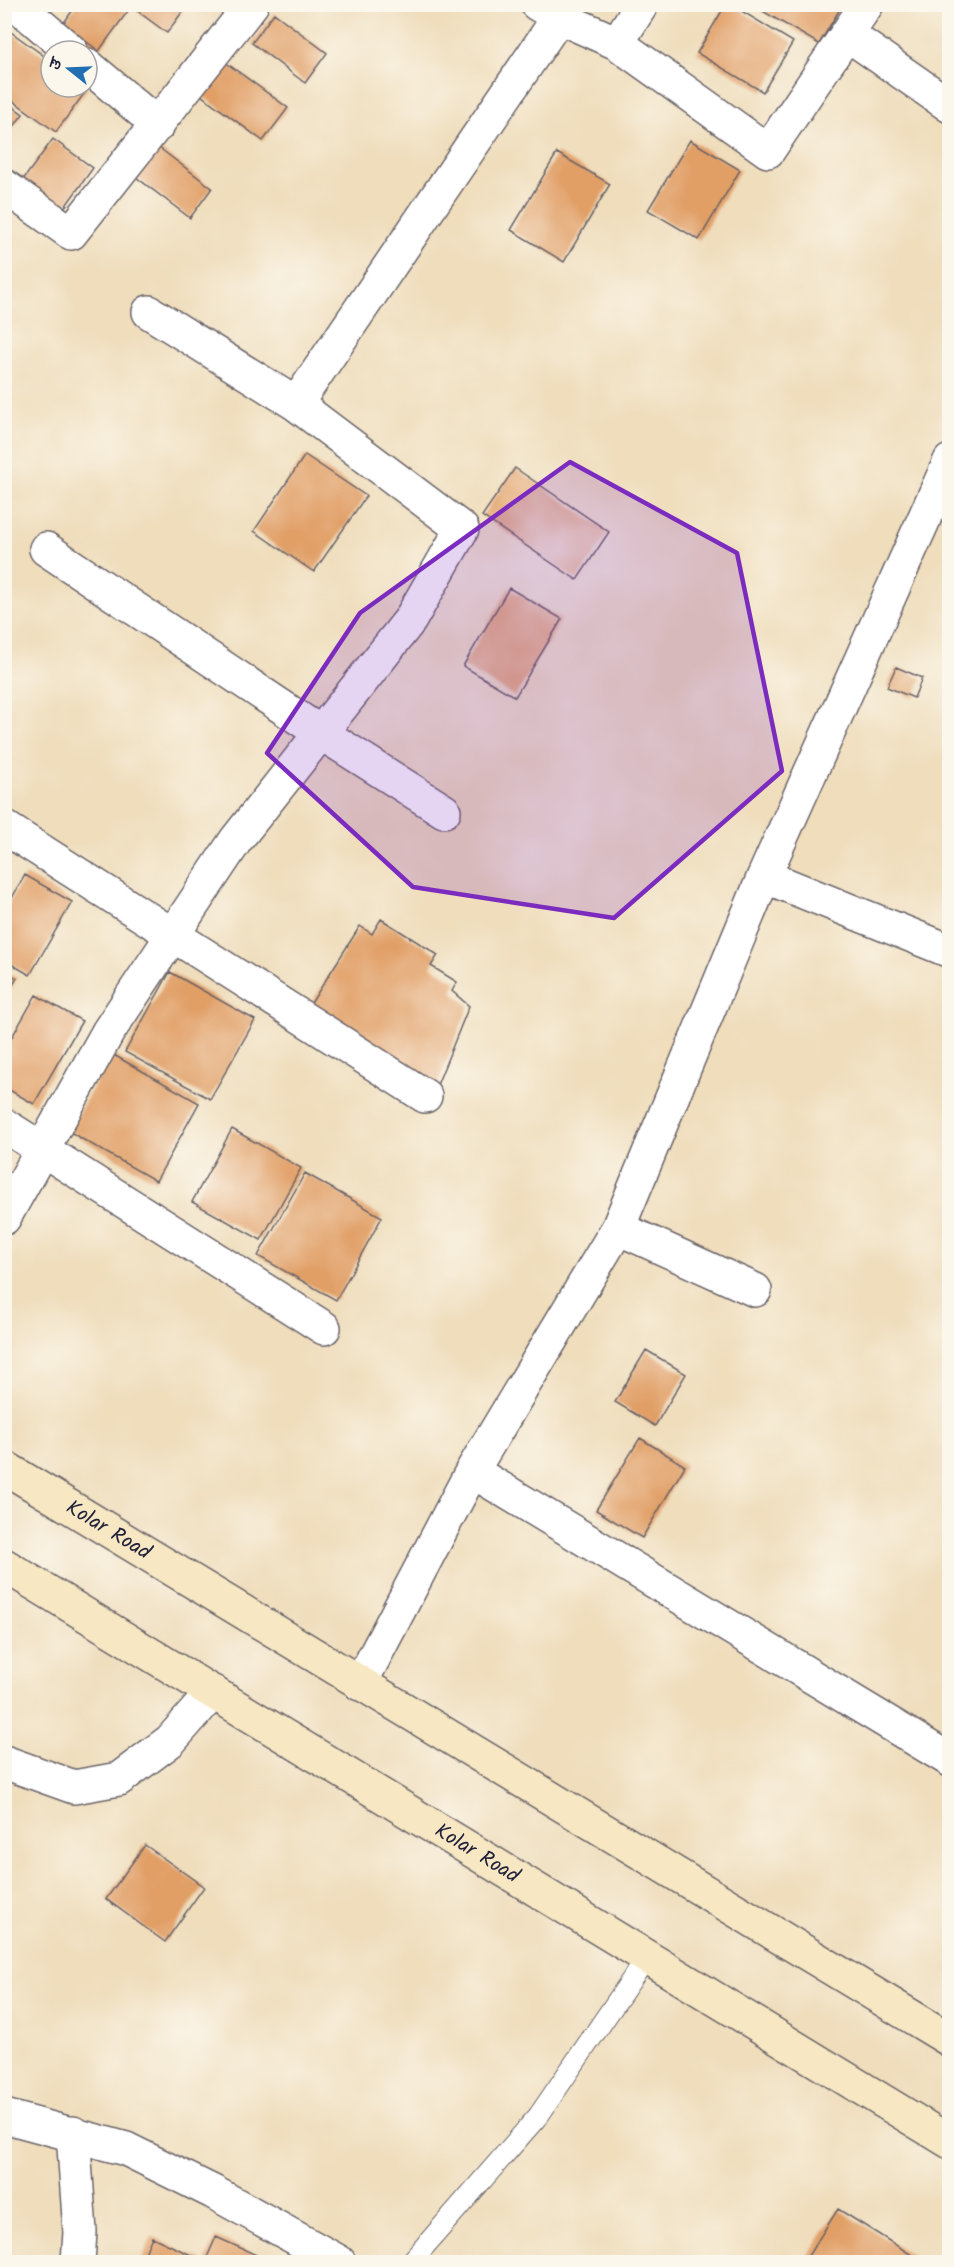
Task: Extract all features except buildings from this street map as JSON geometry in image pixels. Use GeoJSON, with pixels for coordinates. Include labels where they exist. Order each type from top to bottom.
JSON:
{"type":"FeatureCollection","features":[{"type":"Feature","properties":{"kind":"main road","name":"Kolar Road"},"geometry":{"type":"LineString","coordinates":[[4,1467],[950,2040]]}},
{"type":"Feature","properties":{"kind":"main road","name":"Kolar Road"},"geometry":{"type":"LineString","coordinates":[[4,1565],[950,2142]]}},
{"type":"Feature","properties":{"kind":"street"},"geometry":{"type":"LineString","coordinates":[[16,4],[57,39]]}},
{"type":"Feature","properties":{"kind":"street"},"geometry":{"type":"LineString","coordinates":[[617,43],[642,4]]}},
{"type":"Feature","properties":{"kind":"street"},"geometry":{"type":"LineString","coordinates":[[296,404],[548,11],[617,43],[768,151],[867,4]]}},
{"type":"Feature","properties":{"kind":"street"},"geometry":{"type":"LineString","coordinates":[[4,186],[71,233],[250,5]]}},
{"type":"Feature","properties":{"kind":"street"},"geometry":{"type":"LineString","coordinates":[[847,34],[950,106]]}},
{"type":"Feature","properties":{"kind":"street"},"geometry":{"type":"LineString","coordinates":[[99,75],[158,125]]}},
{"type":"Feature","properties":{"kind":"street"},"geometry":{"type":"LineString","coordinates":[[4,1218],[108,1032],[236,840],[410,620],[462,529],[296,404],[149,312]]}},
{"type":"Feature","properties":{"kind":"street"},"geometry":{"type":"LineString","coordinates":[[360,1684],[472,1471],[618,1228],[764,876],[950,461]]}},
{"type":"Feature","properties":{"kind":"street"},"geometry":{"type":"LineString","coordinates":[[46,549],[321,733],[444,811]]}},
{"type":"Feature","properties":{"kind":"street"},"geometry":{"type":"LineString","coordinates":[[4,827],[425,1096]]}},
{"type":"Feature","properties":{"kind":"street"},"geometry":{"type":"LineString","coordinates":[[764,876],[950,951]]}},
{"type":"Feature","properties":{"kind":"street"},"geometry":{"type":"LineString","coordinates":[[4,1125],[324,1328]]}},
{"type":"Feature","properties":{"kind":"street"},"geometry":{"type":"LineString","coordinates":[[618,1228],[755,1290]]}},
{"type":"Feature","properties":{"kind":"street"},"geometry":{"type":"LineString","coordinates":[[472,1471],[950,1760]]}},
{"type":"Feature","properties":{"kind":"street"},"geometry":{"type":"LineString","coordinates":[[4,1762],[74,1787],[119,1779],[170,1741],[213,1692]]}},
{"type":"Feature","properties":{"kind":"street"},"geometry":{"type":"LineString","coordinates":[[4,2116],[73,2133],[136,2154],[213,2192],[339,2262]]}},
{"type":"Feature","properties":{"kind":"street"},"geometry":{"type":"LineString","coordinates":[[73,2133],[80,2232],[78,2262]]}},
{"type":"Feature","properties":{"kind":"lane"},"geometry":{"type":"LineString","coordinates":[[411,2262],[539,2115],[647,1957]]}},
{"type":"Feature","properties":{"kind":"highlighted area"},"geometry":{"type":"Polygon","coordinates":[[[570,462],[737,553],[782,771],[614,918],[413,887],[267,753],[360,613],[570,462]]]}}]}
